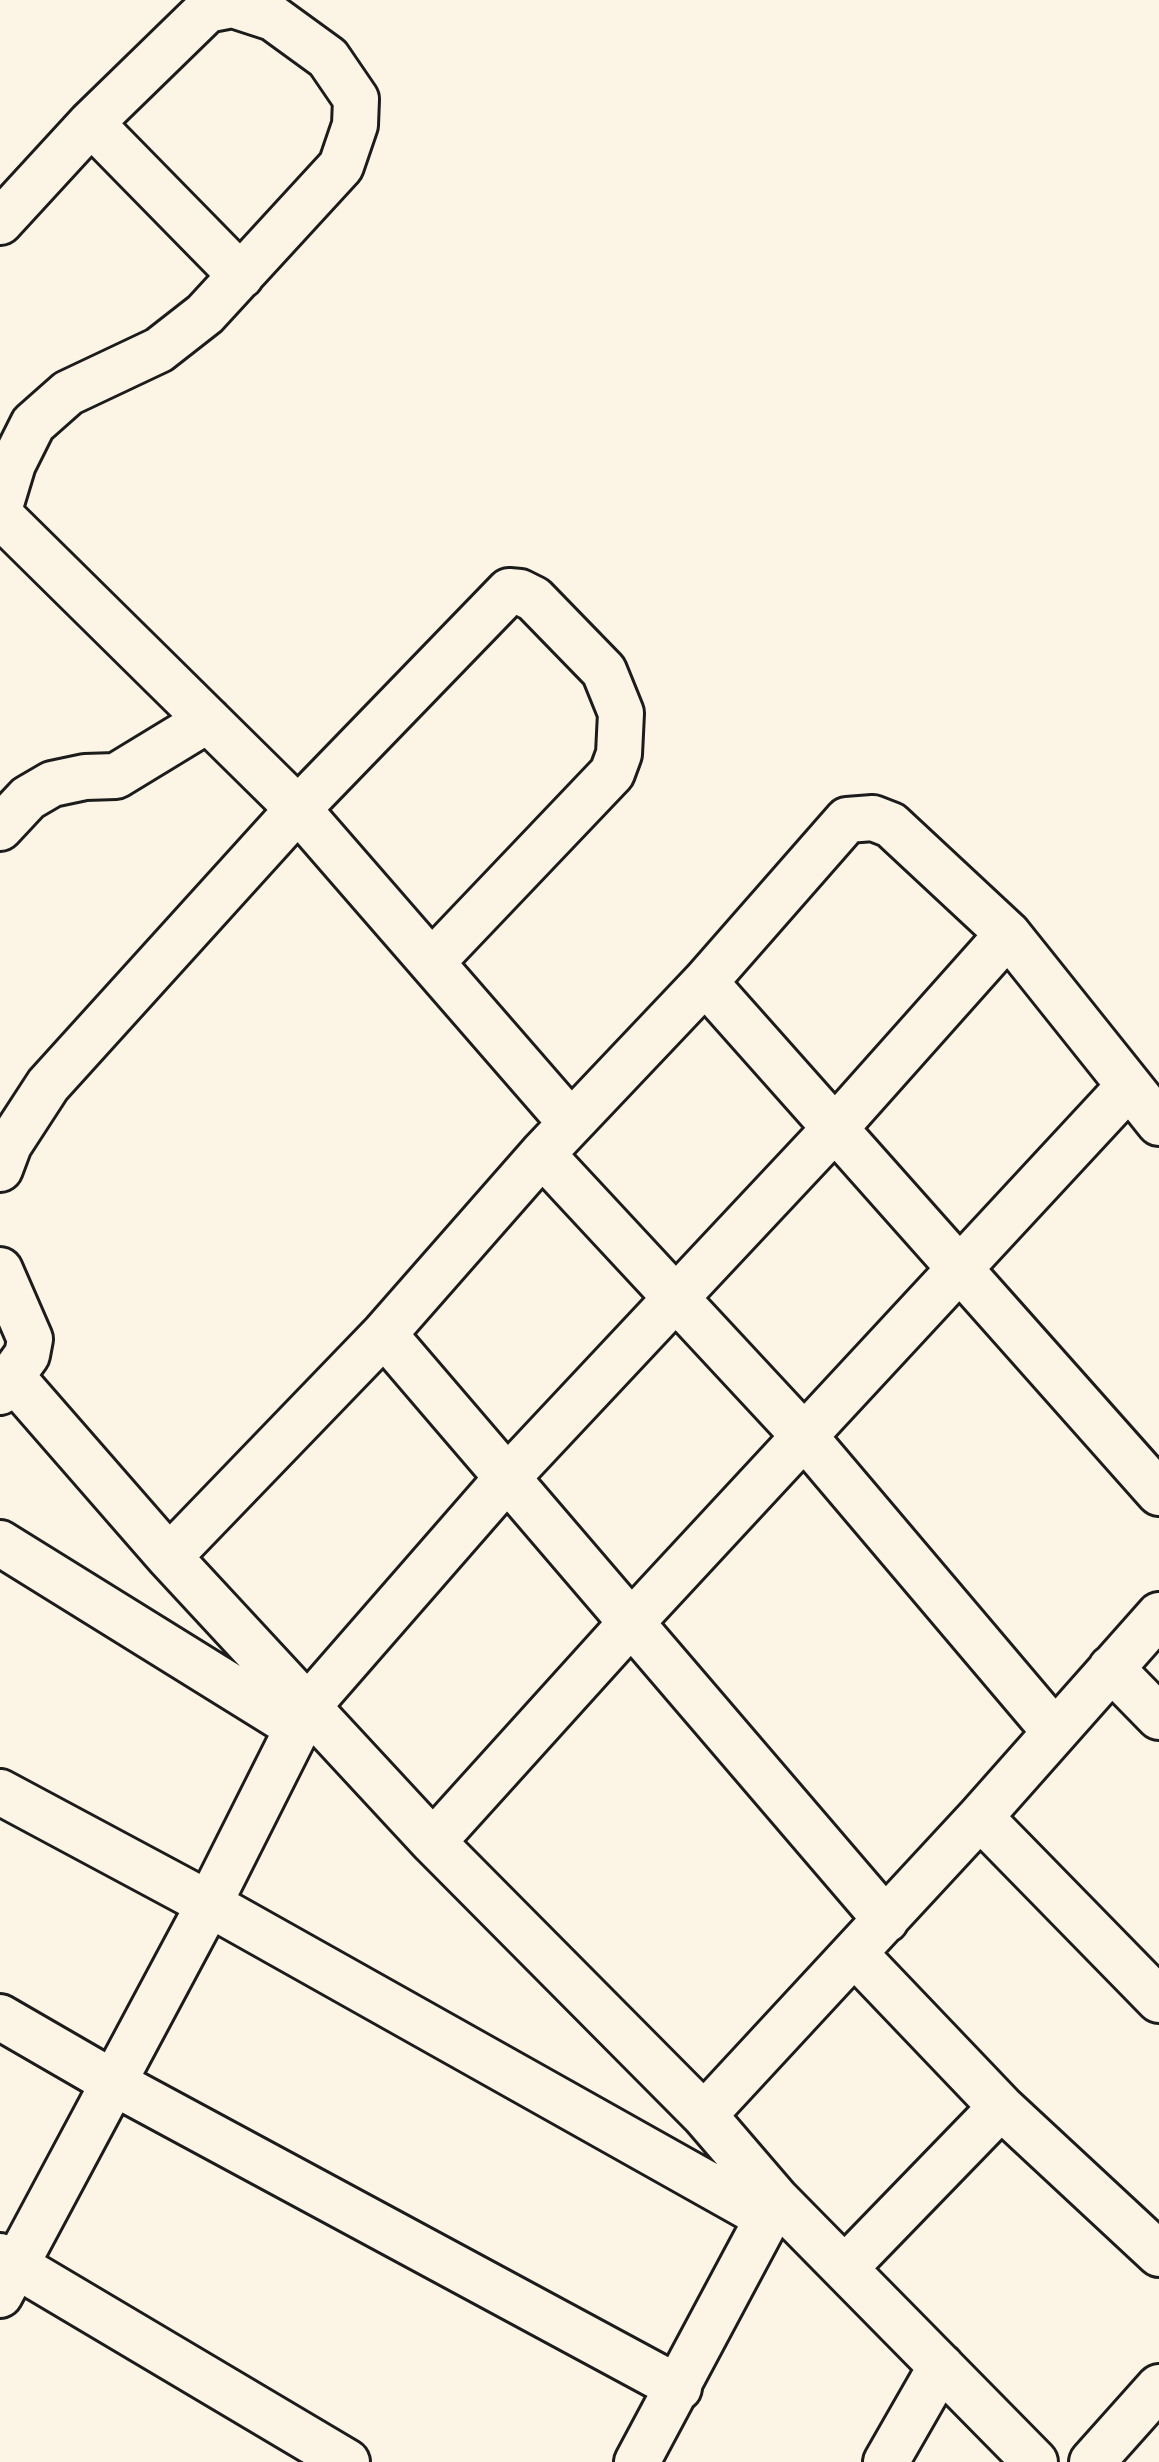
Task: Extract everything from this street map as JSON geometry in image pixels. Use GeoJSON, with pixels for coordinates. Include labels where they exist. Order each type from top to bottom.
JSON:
{"type":"FeatureCollection","features":[{"type":"Feature","properties":{"kind":"street"},"geometry":{"type":"LineString","coordinates":[[0,222],[91,123],[207,10],[233,5],[273,18],[328,58],[356,99],[355,125],[341,166],[205,314],[159,350],[68,393],[33,424],[13,464],[0,507]]}},
{"type":"Feature","properties":{"kind":"street"},"geometry":{"type":"LineString","coordinates":[[91,123],[241,276]]}},
{"type":"Feature","properties":{"kind":"street"},"geometry":{"type":"LineString","coordinates":[[0,515],[298,809],[432,962],[556,1139],[677,1298],[805,1437],[1055,1732]]}},
{"type":"Feature","properties":{"kind":"street"},"geometry":{"type":"LineString","coordinates":[[0,1169],[9,1145],[48,1085],[298,809],[509,591],[534,599],[604,671],[621,713],[619,754],[612,773],[432,962]]}},
{"type":"Feature","properties":{"kind":"street"},"geometry":{"type":"LineString","coordinates":[[0,828],[28,798],[52,784],[85,777],[116,776],[208,720]]}},
{"type":"Feature","properties":{"kind":"street"},"geometry":{"type":"LineString","coordinates":[[169,1557],[384,1334],[556,1139],[705,982],[847,820],[861,818],[891,825],[1008,934],[1159,1123]]}},
{"type":"Feature","properties":{"kind":"street"},"geometry":{"type":"LineString","coordinates":[[347,2462],[5,2272],[114,2083],[209,1904],[303,1716],[507,1478],[837,1126],[1008,934]]}},
{"type":"Feature","properties":{"kind":"street"},"geometry":{"type":"LineString","coordinates":[[705,982],[837,1126],[960,1272],[1159,1493]]}},
{"type":"Feature","properties":{"kind":"street"},"geometry":{"type":"LineString","coordinates":[[433,1842],[630,1624],[960,1272],[1129,1086]]}},
{"type":"Feature","properties":{"kind":"street"},"geometry":{"type":"LineString","coordinates":[[0,1270],[30,1339],[27,1355],[6,1384],[169,1557],[303,1716],[704,2115],[772,2209]]}},
{"type":"Feature","properties":{"kind":"street"},"geometry":{"type":"LineString","coordinates":[[384,1334],[886,1920]]}},
{"type":"Feature","properties":{"kind":"street"},"geometry":{"type":"LineString","coordinates":[[0,1543],[303,1716]]}},
{"type":"Feature","properties":{"kind":"street"},"geometry":{"type":"LineString","coordinates":[[704,2115],[980,1817],[1159,1615]]}},
{"type":"Feature","properties":{"kind":"street"},"geometry":{"type":"LineString","coordinates":[[1111,1668],[1159,1717]]}},
{"type":"Feature","properties":{"kind":"street"},"geometry":{"type":"LineString","coordinates":[[0,1792],[772,2209],[845,2268],[1035,2462]]}},
{"type":"Feature","properties":{"kind":"street"},"geometry":{"type":"LineString","coordinates":[[980,1817],[1159,2000]]}},
{"type":"Feature","properties":{"kind":"street"},"geometry":{"type":"LineString","coordinates":[[854,1953],[1001,2107],[1159,2254]]}},
{"type":"Feature","properties":{"kind":"street"},"geometry":{"type":"LineString","coordinates":[[0,2017],[114,2083],[679,2388]]}},
{"type":"Feature","properties":{"kind":"street"},"geometry":{"type":"LineString","coordinates":[[845,2268],[1001,2107]]}},
{"type":"Feature","properties":{"kind":"street"},"geometry":{"type":"LineString","coordinates":[[637,2462],[772,2209]]}},
{"type":"Feature","properties":{"kind":"street"},"geometry":{"type":"LineString","coordinates":[[886,2462],[941,2366]]}},
{"type":"Feature","properties":{"kind":"street"},"geometry":{"type":"LineString","coordinates":[[1092,2462],[1159,2387]]}}]}
